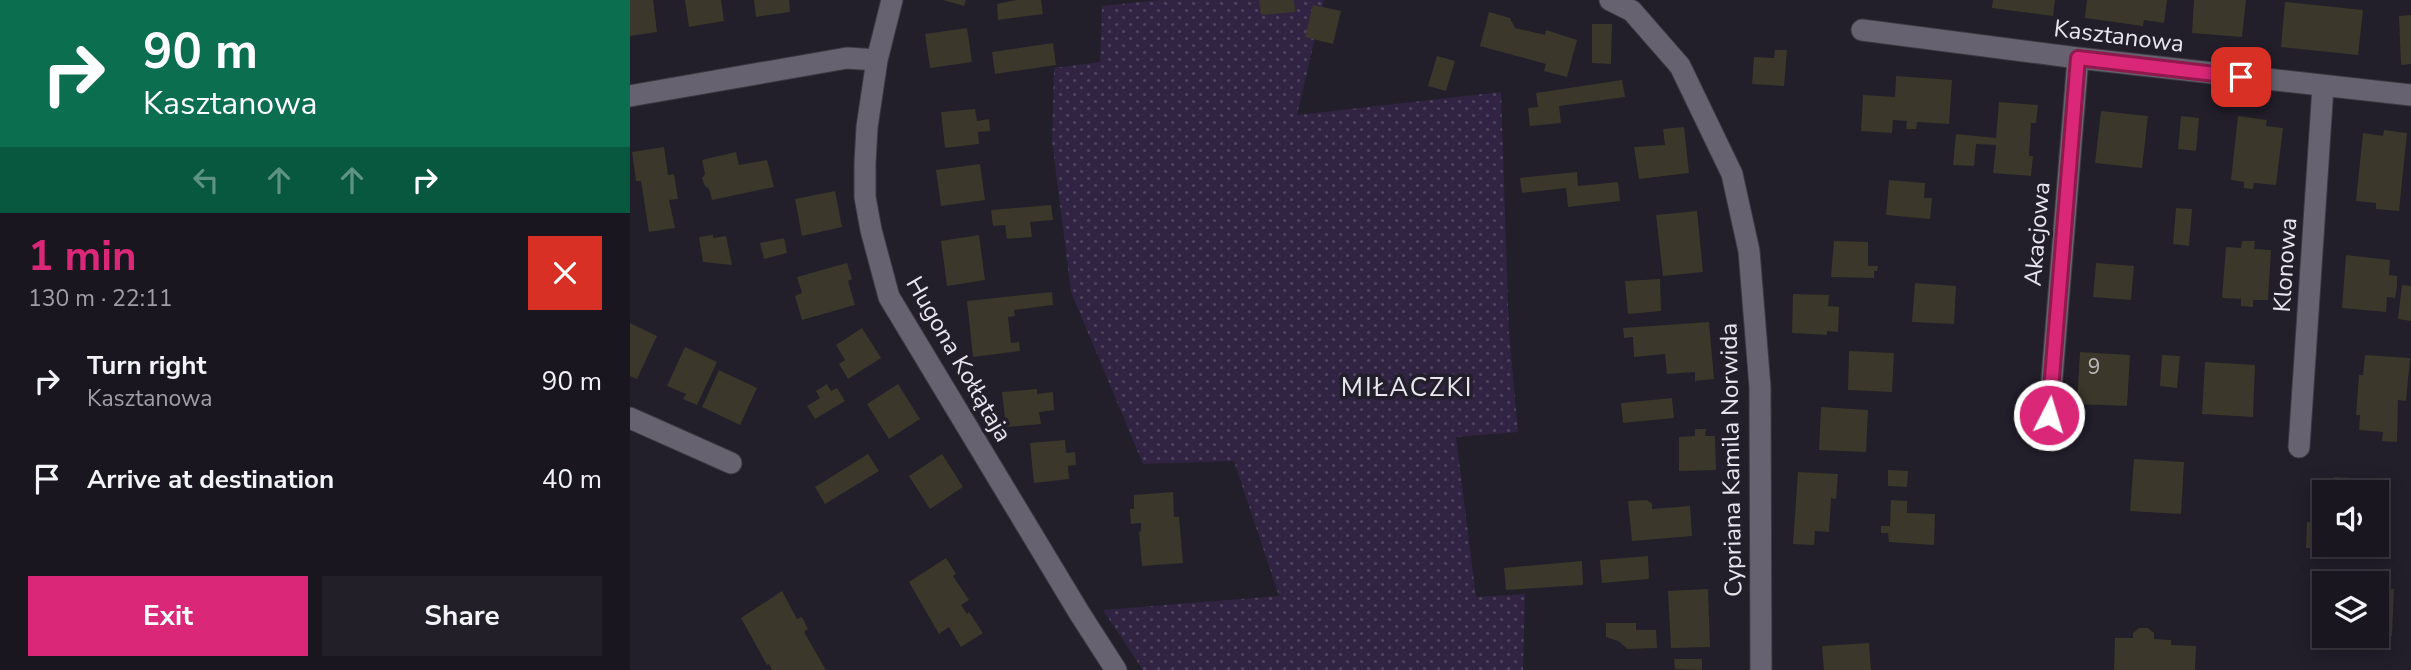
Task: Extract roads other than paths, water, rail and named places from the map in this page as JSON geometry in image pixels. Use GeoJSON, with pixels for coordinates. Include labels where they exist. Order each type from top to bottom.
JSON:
{"type":"FeatureCollection","features":[{"type":"Feature","properties":{"kind":"street","name":"Hugona Kołłątaja"},"geometry":{"type":"LineString","coordinates":[[892,0],[877,60],[867,127],[865,197],[889,297],[1116,670]]}},
{"type":"Feature","properties":{"kind":"street","name":"Cypriana Kamila Norwida"},"geometry":{"type":"LineString","coordinates":[[1610,0],[1632,11],[1680,66],[1732,174],[1749,251],[1760,387],[1761,670]]}},
{"type":"Feature","properties":{"kind":"street","name":"Kasztanowa"},"geometry":{"type":"LineString","coordinates":[[1862,30],[2078,58],[2411,95]]}},
{"type":"Feature","properties":{"kind":"street"},"geometry":{"type":"LineString","coordinates":[[630,96],[848,58],[877,60]]}},
{"type":"Feature","properties":{"kind":"street","name":"Akacjowa"},"geometry":{"type":"LineString","coordinates":[[2049,415],[2078,58]]}},
{"type":"Feature","properties":{"kind":"street","name":"Klonowa"},"geometry":{"type":"LineString","coordinates":[[2299,447],[2323,87]]}},
{"type":"Feature","properties":{"kind":"street"},"geometry":{"type":"LineString","coordinates":[[630,418],[731,463]]}},
{"type":"Feature","properties":{"kind":"district","name":"MIŁACZKI"},"geometry":{"type":"Point","coordinates":[1407,387]}}]}
